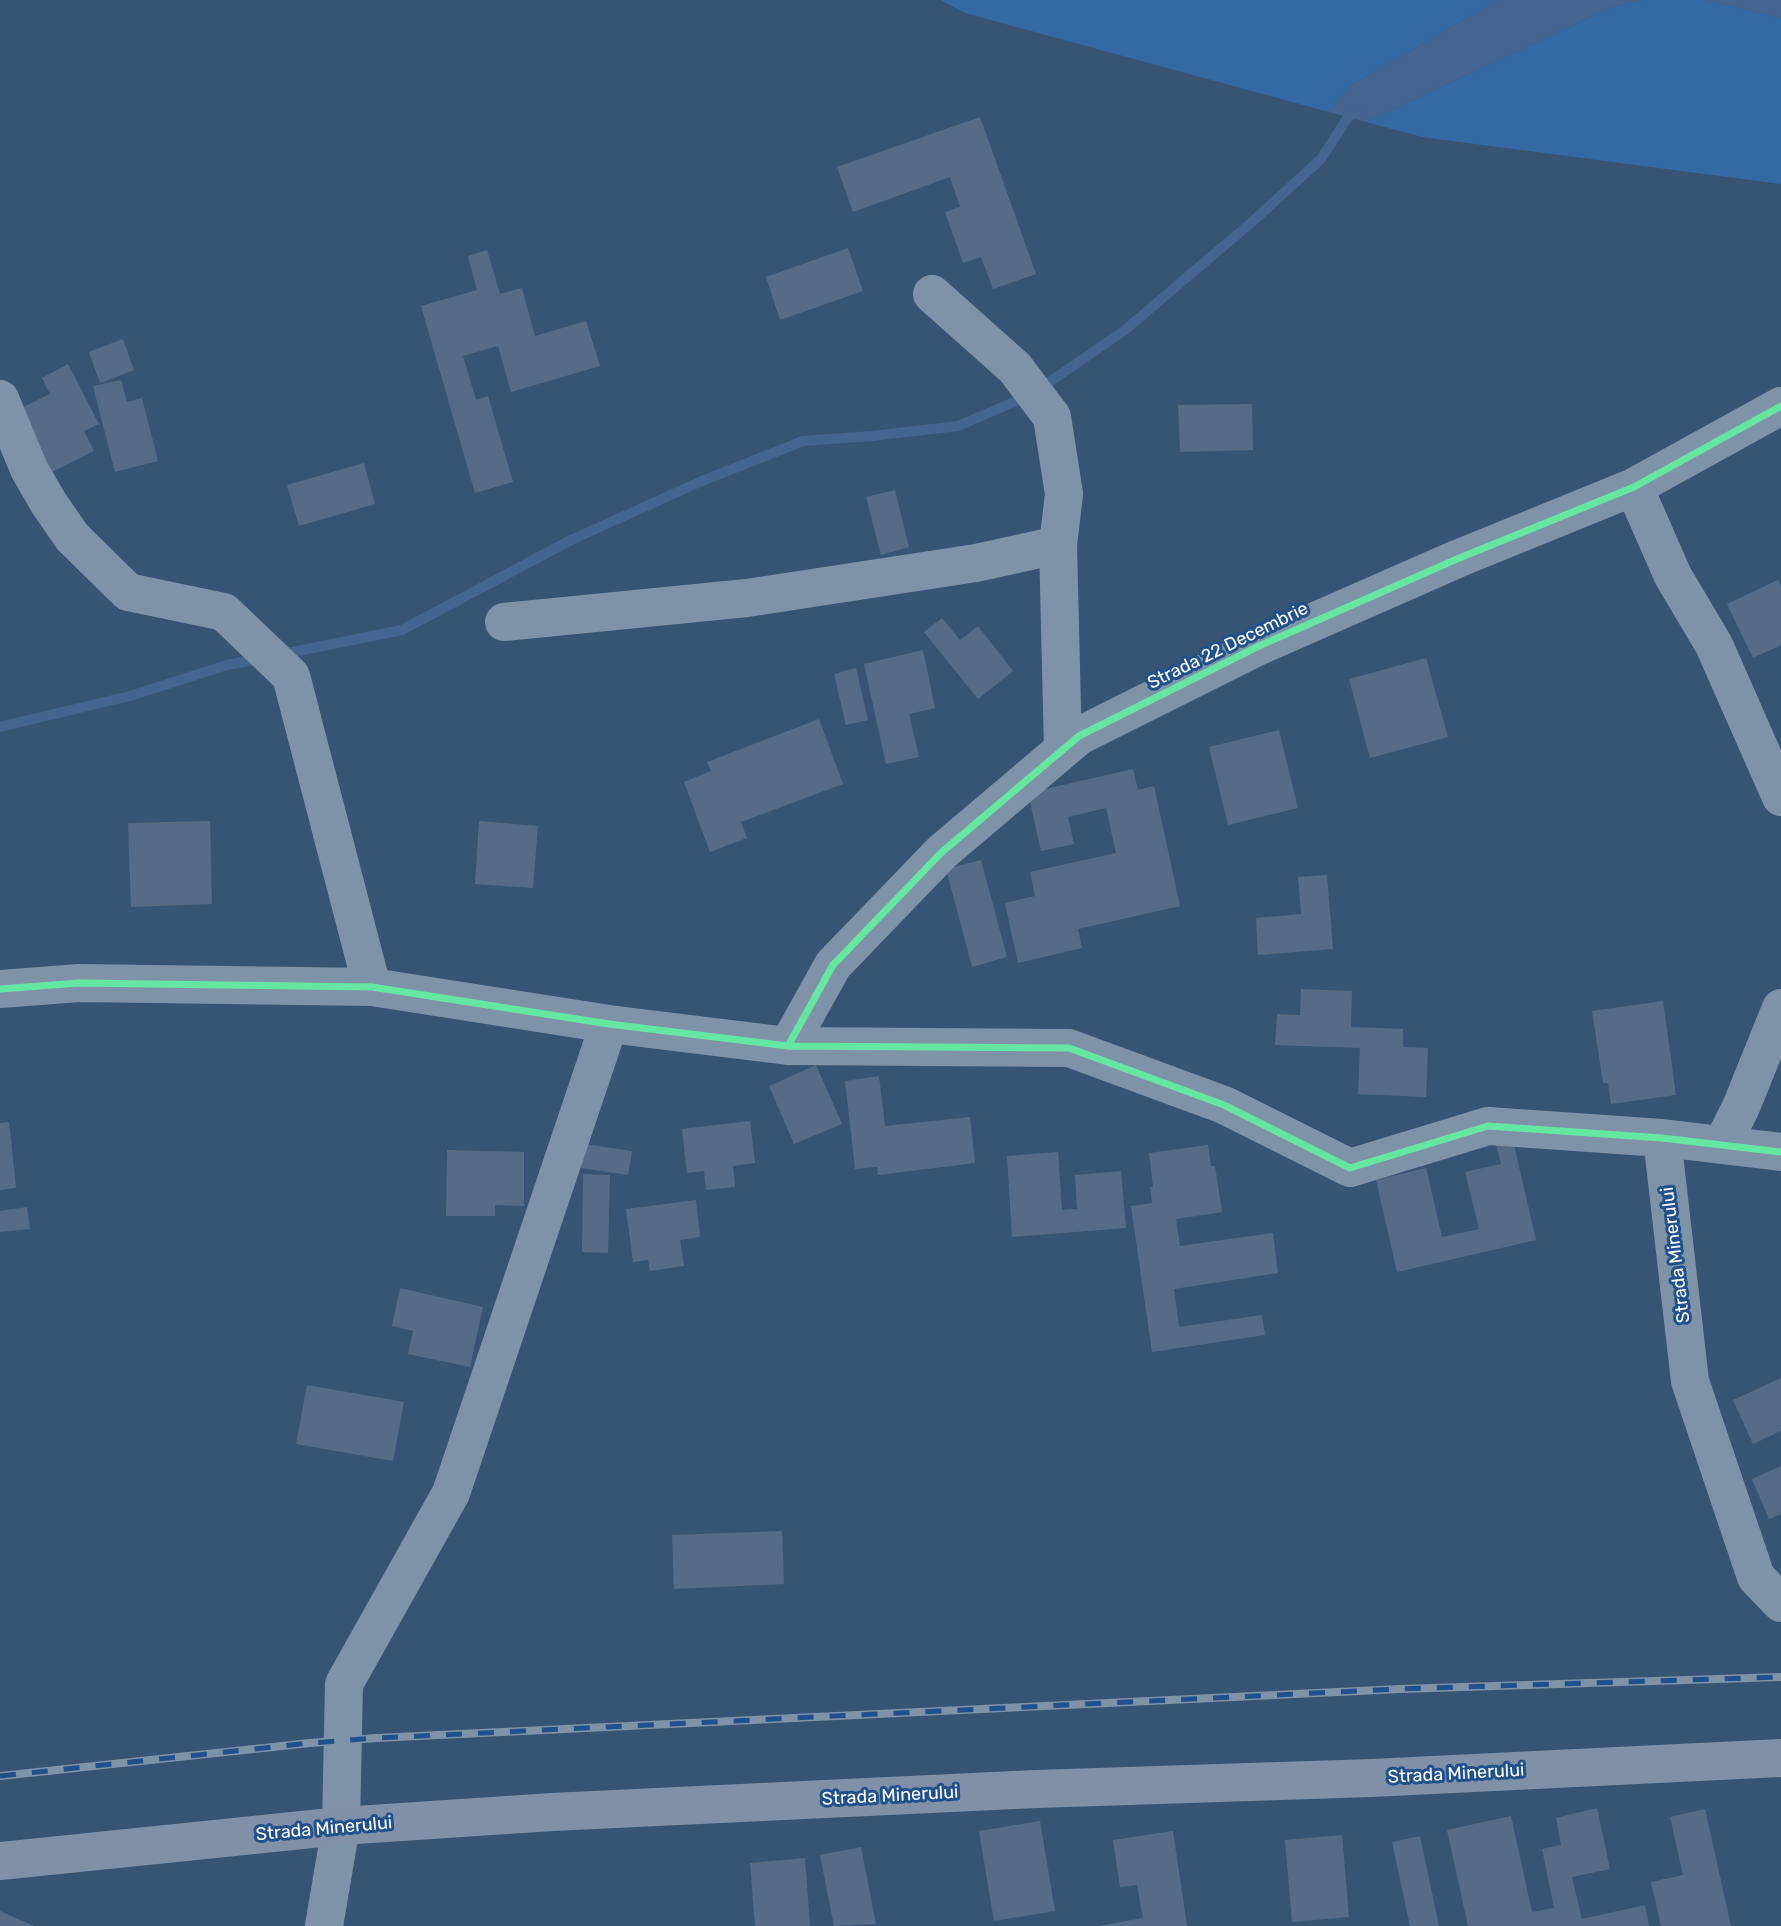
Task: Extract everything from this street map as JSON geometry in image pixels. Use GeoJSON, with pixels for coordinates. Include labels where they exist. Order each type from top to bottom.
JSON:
{"type":"FeatureCollection","features":[{"type":"Feature","properties":{"kind":"main road","name":"Strada Minerului"},"geometry":{"type":"LineString","coordinates":[[0,1861],[341,1826],[566,1811],[1022,1790],[1372,1778],[1781,1758]]}},
{"type":"Feature","properties":{"kind":"street"},"geometry":{"type":"LineString","coordinates":[[932,295],[1015,368],[1052,417],[1064,494],[1058,545],[1063,749]]}},
{"type":"Feature","properties":{"kind":"street"},"geometry":{"type":"LineString","coordinates":[[0,399],[29,469],[48,502],[72,537],[128,592],[224,612],[291,676],[372,987]]}},
{"type":"Feature","properties":{"kind":"street","name":"Strada 22 Decembrie"},"geometry":{"type":"LineString","coordinates":[[788,1046],[833,965],[942,852],[1079,736],[1259,646],[1457,559],[1633,487],[1781,406]]}},
{"type":"Feature","properties":{"kind":"street"},"geometry":{"type":"LineString","coordinates":[[1633,487],[1673,576],[1714,645],[1781,794]]}},
{"type":"Feature","properties":{"kind":"street"},"geometry":{"type":"LineString","coordinates":[[504,622],[747,598],[976,563],[1058,545]]}},
{"type":"Feature","properties":{"kind":"street"},"geometry":{"type":"LineString","coordinates":[[0,989],[79,983],[372,987],[609,1024],[788,1046],[1069,1048],[1224,1105],[1350,1168],[1488,1126],[1662,1138],[1781,1152]]}},
{"type":"Feature","properties":{"kind":"street"},"geometry":{"type":"LineString","coordinates":[[1722,1145],[1741,1107],[1781,1008]]}},
{"type":"Feature","properties":{"kind":"street"},"geometry":{"type":"LineString","coordinates":[[324,1926],[341,1826],[344,1684],[451,1493],[609,1024]]}},
{"type":"Feature","properties":{"kind":"street","name":"Strada Minerului"},"geometry":{"type":"LineString","coordinates":[[1662,1138],[1690,1381],[1756,1577],[1781,1603]]}},
{"type":"Feature","properties":{"kind":"shaded area"},"geometry":{"type":"Polygon","coordinates":[[[940,0],[1498,0],[1348,87],[1329,112],[965,13],[940,0]]]}},
{"type":"Feature","properties":{"kind":"shaded area"},"geometry":{"type":"Polygon","coordinates":[[[1498,0],[1642,0],[1612,7],[1366,122],[1329,112],[1348,87],[1498,0]]]}},
{"type":"Feature","properties":{"kind":"shaded area"},"geometry":{"type":"Polygon","coordinates":[[[1642,0],[1705,0],[1781,18],[1781,184],[1422,137],[1366,122],[1612,7],[1642,0]]]}},
{"type":"Feature","properties":{"kind":"shaded area"},"geometry":{"type":"Polygon","coordinates":[[[1705,0],[1781,0],[1781,18],[1705,0]]]}},
{"type":"Feature","properties":{"kind":"building"},"geometry":{"type":"Polygon","coordinates":[[[980,117],[1036,274],[993,289],[981,257],[963,263],[945,212],[960,207],[950,177],[853,212],[837,167],[980,117]]]}},
{"type":"Feature","properties":{"kind":"building"},"geometry":{"type":"Polygon","coordinates":[[[848,248],[863,291],[780,320],[766,277],[848,248]]]}},
{"type":"Feature","properties":{"kind":"building"},"geometry":{"type":"Polygon","coordinates":[[[487,250],[500,294],[522,288],[535,336],[586,321],[600,366],[511,392],[498,346],[463,356],[476,400],[488,396],[513,482],[475,493],[421,306],[477,290],[468,256],[487,250]]]}},
{"type":"Feature","properties":{"kind":"building"},"geometry":{"type":"Polygon","coordinates":[[[123,339],[134,370],[100,383],[89,352],[123,339]]]}},
{"type":"Feature","properties":{"kind":"building"},"geometry":{"type":"Polygon","coordinates":[[[68,364],[99,424],[84,431],[94,451],[46,475],[13,412],[50,394],[42,378],[68,364]]]}},
{"type":"Feature","properties":{"kind":"building"},"geometry":{"type":"Polygon","coordinates":[[[121,380],[127,402],[142,398],[158,461],[115,472],[93,386],[121,380]]]}},
{"type":"Feature","properties":{"kind":"building"},"geometry":{"type":"Polygon","coordinates":[[[1252,404],[1253,450],[1180,452],[1178,405],[1252,404]]]}},
{"type":"Feature","properties":{"kind":"building"},"geometry":{"type":"Polygon","coordinates":[[[364,463],[375,504],[299,526],[287,485],[364,463]]]}},
{"type":"Feature","properties":{"kind":"building"},"geometry":{"type":"Polygon","coordinates":[[[895,490],[909,547],[881,555],[866,497],[895,490]]]}},
{"type":"Feature","properties":{"kind":"building"},"geometry":{"type":"Polygon","coordinates":[[[1778,580],[1781,587],[1781,645],[1753,658],[1727,604],[1778,580]]]}},
{"type":"Feature","properties":{"kind":"building"},"geometry":{"type":"Polygon","coordinates":[[[942,618],[960,640],[978,626],[1013,671],[978,699],[924,632],[942,618]]]}},
{"type":"Feature","properties":{"kind":"building"},"geometry":{"type":"Polygon","coordinates":[[[923,650],[935,708],[909,714],[919,757],[886,764],[864,664],[923,650]]]}},
{"type":"Feature","properties":{"kind":"building"},"geometry":{"type":"Polygon","coordinates":[[[1426,658],[1448,737],[1370,758],[1349,679],[1426,658]]]}},
{"type":"Feature","properties":{"kind":"building"},"geometry":{"type":"Polygon","coordinates":[[[856,668],[868,720],[846,725],[834,674],[856,668]]]}},
{"type":"Feature","properties":{"kind":"building"},"geometry":{"type":"Polygon","coordinates":[[[819,719],[843,784],[741,822],[747,838],[710,852],[684,782],[711,771],[707,762],[819,719]]]}},
{"type":"Feature","properties":{"kind":"building"},"geometry":{"type":"Polygon","coordinates":[[[1279,730],[1298,808],[1228,825],[1209,747],[1279,730]]]}},
{"type":"Feature","properties":{"kind":"building"},"geometry":{"type":"Polygon","coordinates":[[[1133,769],[1138,790],[1154,786],[1180,906],[1078,929],[1082,948],[1018,963],[1005,903],[1035,896],[1030,872],[1116,853],[1106,808],[1068,817],[1074,844],[1041,851],[1028,793],[1133,769]]]}},
{"type":"Feature","properties":{"kind":"building"},"geometry":{"type":"Polygon","coordinates":[[[210,821],[212,904],[131,907],[128,823],[210,821]]]}},
{"type":"Feature","properties":{"kind":"building"},"geometry":{"type":"Polygon","coordinates":[[[479,821],[538,826],[533,888],[475,884],[479,821]]]}},
{"type":"Feature","properties":{"kind":"building"},"geometry":{"type":"Polygon","coordinates":[[[981,860],[1007,957],[972,967],[946,869],[981,860]]]}},
{"type":"Feature","properties":{"kind":"building"},"geometry":{"type":"Polygon","coordinates":[[[1327,875],[1333,949],[1258,955],[1256,918],[1301,914],[1298,877],[1327,875]]]}},
{"type":"Feature","properties":{"kind":"building"},"geometry":{"type":"Polygon","coordinates":[[[1301,989],[1352,991],[1351,1027],[1403,1029],[1403,1047],[1428,1048],[1426,1097],[1358,1094],[1360,1048],[1275,1045],[1277,1014],[1300,1015],[1301,989]]]}},
{"type":"Feature","properties":{"kind":"building"},"geometry":{"type":"Polygon","coordinates":[[[1663,1001],[1676,1095],[1611,1104],[1608,1083],[1603,1083],[1592,1011],[1663,1001]]]}},
{"type":"Feature","properties":{"kind":"building"},"geometry":{"type":"Polygon","coordinates":[[[816,1065],[842,1124],[794,1144],[769,1086],[816,1065]]]}},
{"type":"Feature","properties":{"kind":"building"},"geometry":{"type":"Polygon","coordinates":[[[879,1076],[885,1126],[970,1117],[975,1163],[878,1175],[877,1167],[855,1169],[845,1081],[879,1076]]]}},
{"type":"Feature","properties":{"kind":"building"},"geometry":{"type":"Polygon","coordinates":[[[750,1121],[755,1163],[733,1166],[735,1187],[706,1190],[704,1171],[687,1173],[682,1129],[750,1121]]]}},
{"type":"Feature","properties":{"kind":"building"},"geometry":{"type":"Polygon","coordinates":[[[9,1122],[16,1188],[0,1190],[0,1123],[9,1122]]]}},
{"type":"Feature","properties":{"kind":"building"},"geometry":{"type":"Polygon","coordinates":[[[1511,1132],[1536,1240],[1397,1272],[1376,1180],[1426,1168],[1442,1237],[1479,1229],[1465,1172],[1501,1164],[1494,1136],[1511,1132]]]}},
{"type":"Feature","properties":{"kind":"building"},"geometry":{"type":"Polygon","coordinates":[[[584,1144],[632,1151],[628,1175],[581,1168],[584,1144]]]}},
{"type":"Feature","properties":{"kind":"building"},"geometry":{"type":"Polygon","coordinates":[[[1208,1145],[1211,1166],[1215,1166],[1222,1212],[1176,1219],[1180,1246],[1273,1233],[1278,1273],[1174,1289],[1179,1327],[1262,1315],[1265,1335],[1152,1352],[1131,1206],[1152,1203],[1149,1153],[1208,1145]]]}},
{"type":"Feature","properties":{"kind":"building"},"geometry":{"type":"Polygon","coordinates":[[[447,1150],[524,1152],[524,1206],[495,1205],[495,1216],[446,1216],[447,1150]]]}},
{"type":"Feature","properties":{"kind":"building"},"geometry":{"type":"Polygon","coordinates":[[[1058,1152],[1062,1210],[1077,1209],[1075,1175],[1121,1171],[1126,1228],[1012,1237],[1007,1156],[1058,1152]]]}},
{"type":"Feature","properties":{"kind":"building"},"geometry":{"type":"Polygon","coordinates":[[[583,1174],[610,1175],[608,1253],[582,1252],[583,1174]]]}},
{"type":"Feature","properties":{"kind":"building"},"geometry":{"type":"Polygon","coordinates":[[[696,1200],[700,1237],[680,1240],[684,1266],[650,1271],[648,1260],[633,1262],[626,1209],[696,1200]]]}},
{"type":"Feature","properties":{"kind":"building"},"geometry":{"type":"Polygon","coordinates":[[[27,1207],[30,1229],[0,1232],[0,1211],[27,1207]]]}},
{"type":"Feature","properties":{"kind":"building"},"geometry":{"type":"Polygon","coordinates":[[[400,1288],[483,1307],[470,1367],[408,1354],[413,1331],[392,1326],[400,1288]]]}},
{"type":"Feature","properties":{"kind":"building"},"geometry":{"type":"Polygon","coordinates":[[[1781,1378],[1781,1431],[1753,1444],[1733,1400],[1781,1378]]]}},
{"type":"Feature","properties":{"kind":"building"},"geometry":{"type":"Polygon","coordinates":[[[307,1385],[404,1402],[393,1461],[296,1444],[307,1385]]]}},
{"type":"Feature","properties":{"kind":"building"},"geometry":{"type":"Polygon","coordinates":[[[1781,1466],[1781,1514],[1769,1519],[1752,1479],[1781,1466]]]}},
{"type":"Feature","properties":{"kind":"building"},"geometry":{"type":"Polygon","coordinates":[[[782,1531],[784,1584],[674,1589],[672,1535],[782,1531]]]}},
{"type":"Feature","properties":{"kind":"building"},"geometry":{"type":"Polygon","coordinates":[[[1597,1808],[1610,1869],[1572,1877],[1582,1919],[1645,1905],[1649,1926],[1468,1926],[1447,1830],[1511,1816],[1532,1912],[1554,1908],[1542,1849],[1561,1845],[1556,1818],[1597,1808]]]}},
{"type":"Feature","properties":{"kind":"building"},"geometry":{"type":"Polygon","coordinates":[[[1705,1809],[1731,1926],[1661,1926],[1651,1882],[1683,1875],[1670,1817],[1705,1809]]]}},
{"type":"Feature","properties":{"kind":"building"},"geometry":{"type":"Polygon","coordinates":[[[1040,1821],[1055,1911],[994,1921],[979,1831],[1040,1821]]]}},
{"type":"Feature","properties":{"kind":"building"},"geometry":{"type":"Polygon","coordinates":[[[1173,1831],[1187,1926],[1099,1926],[1143,1918],[1137,1885],[1120,1887],[1113,1840],[1173,1831]]]}},
{"type":"Feature","properties":{"kind":"building"},"geometry":{"type":"Polygon","coordinates":[[[1342,1835],[1349,1917],[1292,1922],[1285,1840],[1342,1835]]]}},
{"type":"Feature","properties":{"kind":"building"},"geometry":{"type":"Polygon","coordinates":[[[1420,1836],[1439,1926],[1410,1926],[1392,1842],[1420,1836]]]}},
{"type":"Feature","properties":{"kind":"building"},"geometry":{"type":"Polygon","coordinates":[[[861,1847],[876,1924],[834,1926],[820,1855],[861,1847]]]}},
{"type":"Feature","properties":{"kind":"building"},"geometry":{"type":"Polygon","coordinates":[[[805,1858],[810,1926],[755,1926],[750,1863],[805,1858]]]}},
{"type":"Feature","properties":{"kind":"building"},"geometry":{"type":"Polygon","coordinates":[[[0,1911],[34,1926],[0,1926],[0,1911]]]}},
{"type":"Feature","properties":{"kind":"waterway"},"geometry":{"type":"LineString","coordinates":[[1048,383],[1125,330],[1253,221],[1321,159],[1348,117],[1360,110]]}},
{"type":"Feature","properties":{"kind":"waterway"},"geometry":{"type":"LineString","coordinates":[[288,653],[402,630],[571,540],[702,481],[803,441],[958,426],[1028,396]]}},
{"type":"Feature","properties":{"kind":"waterway"},"geometry":{"type":"LineString","coordinates":[[0,727],[130,696],[227,665],[254,660]]}},
{"type":"Feature","properties":{"kind":"railway"},"geometry":{"type":"LineString","coordinates":[[0,1776],[377,1738],[1400,1689],[1781,1677]]}},
{"type":"Feature","properties":{"kind":"cycle path"},"geometry":{"type":"LineString","coordinates":[[788,1046],[833,965],[942,852],[1079,736],[1259,646],[1457,559],[1634,487],[1781,406]]}},
{"type":"Feature","properties":{"kind":"cycle path"},"geometry":{"type":"LineString","coordinates":[[0,989],[79,983],[372,987],[609,1024],[788,1046],[1069,1048],[1224,1105],[1350,1168],[1488,1126],[1662,1138],[1781,1152]]}}]}
